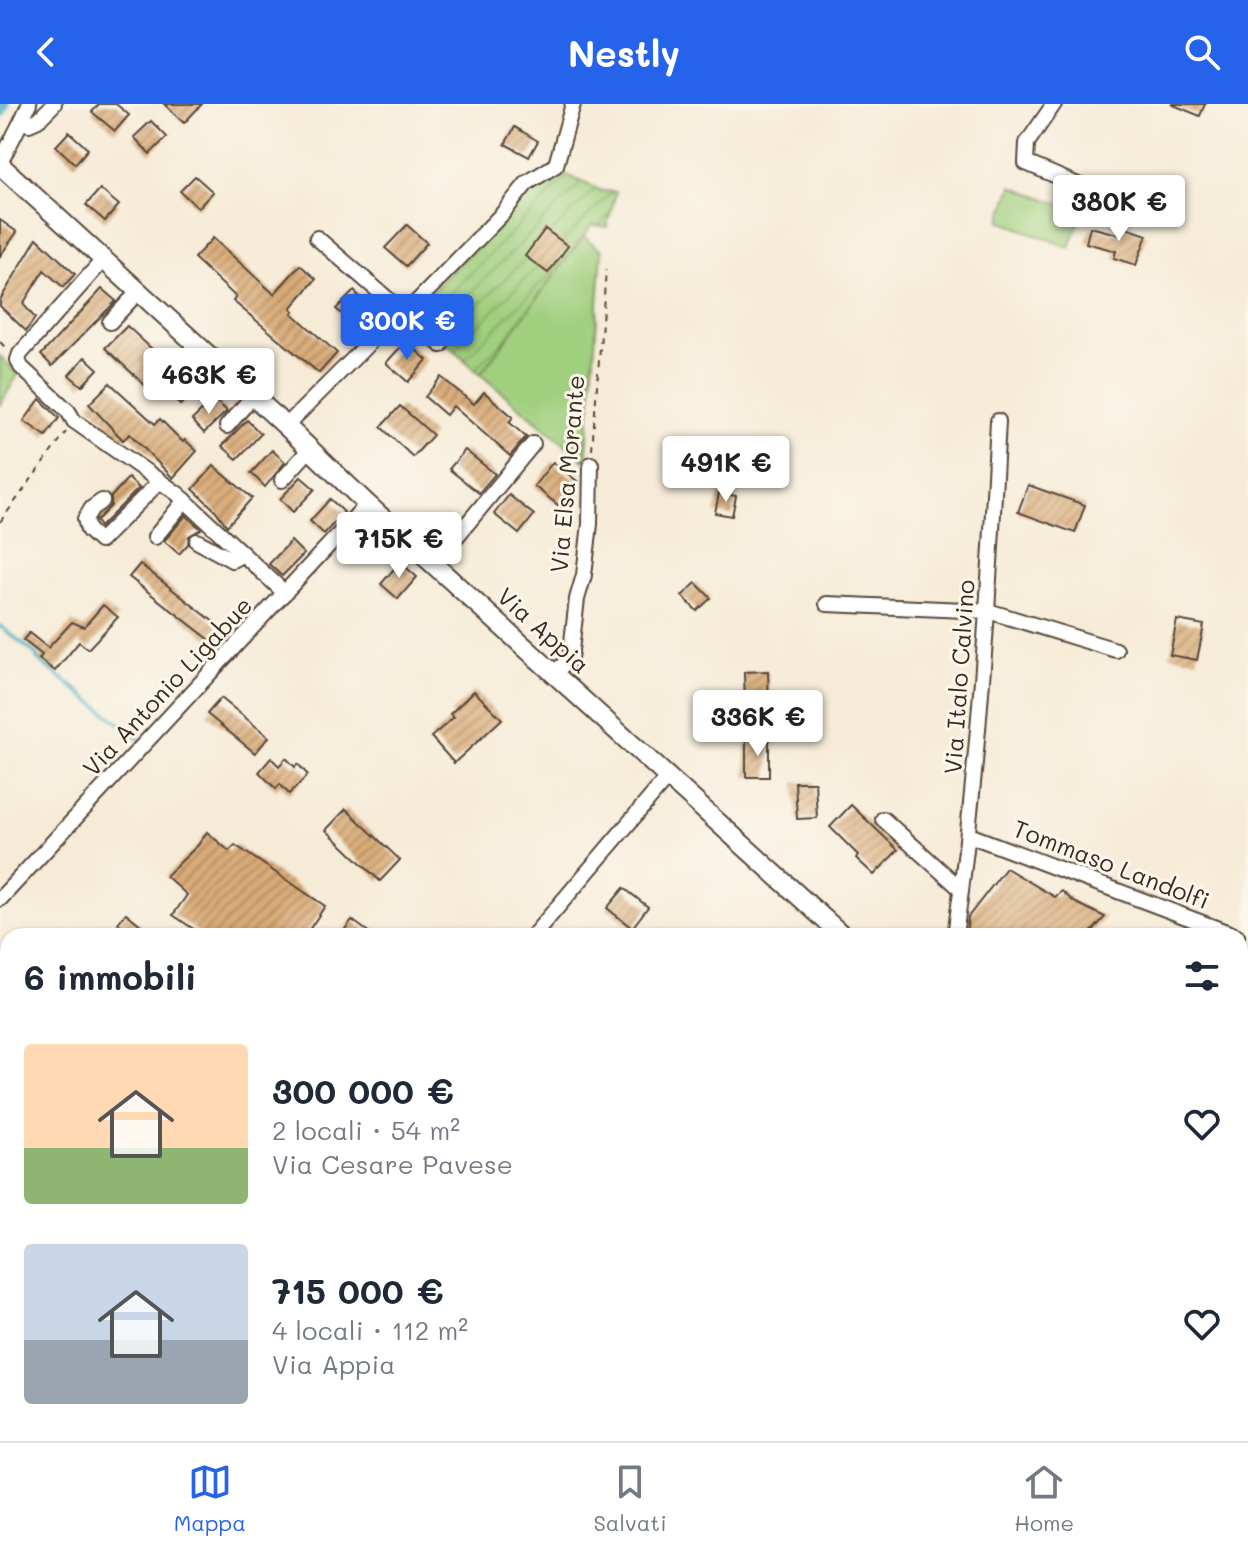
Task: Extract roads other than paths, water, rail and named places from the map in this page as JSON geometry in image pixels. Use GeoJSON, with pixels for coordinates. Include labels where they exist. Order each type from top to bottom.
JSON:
{"type":"FeatureCollection","features":[{"type":"Feature","properties":{"kind":"main road","name":"Via Appia"},"geometry":{"type":"LineString","coordinates":[[0,164],[367,504],[834,928]]}},
{"type":"Feature","properties":{"kind":"street"},"geometry":{"type":"LineString","coordinates":[[0,164],[29,104]]}},
{"type":"Feature","properties":{"kind":"street"},"geometry":{"type":"LineString","coordinates":[[22,120],[29,124],[38,120],[54,104]]}},
{"type":"Feature","properties":{"kind":"street"},"geometry":{"type":"LineString","coordinates":[[286,426],[401,311],[408,311],[503,213],[527,183],[556,165],[573,104]]}},
{"type":"Feature","properties":{"kind":"street"},"geometry":{"type":"LineString","coordinates":[[1054,104],[1027,143],[1026,163],[1085,188]]}},
{"type":"Feature","properties":{"kind":"street"},"geometry":{"type":"LineString","coordinates":[[317,238],[441,345]]}},
{"type":"Feature","properties":{"kind":"street"},"geometry":{"type":"LineString","coordinates":[[104,259],[18,360],[21,367],[68,411],[74,421],[185,500],[285,593]]}},
{"type":"Feature","properties":{"kind":"street"},"geometry":{"type":"LineString","coordinates":[[110,322],[139,291]]}},
{"type":"Feature","properties":{"kind":"street"},"geometry":{"type":"LineString","coordinates":[[168,374],[197,344]]}},
{"type":"Feature","properties":{"kind":"street"},"geometry":{"type":"LineString","coordinates":[[227,426],[253,396]]}},
{"type":"Feature","properties":{"kind":"street","name":"Via Italo Calvino"},"geometry":{"type":"LineString","coordinates":[[956,928],[969,835],[988,611],[998,421]]}},
{"type":"Feature","properties":{"kind":"street"},"geometry":{"type":"LineString","coordinates":[[434,564],[533,444]]}},
{"type":"Feature","properties":{"kind":"street"},"geometry":{"type":"LineString","coordinates":[[282,480],[310,449]]}},
{"type":"Feature","properties":{"kind":"street","name":"Via Elsa Morante"},"geometry":{"type":"LineString","coordinates":[[554,673],[570,659],[590,524],[591,464]]}},
{"type":"Feature","properties":{"kind":"street"},"geometry":{"type":"LineString","coordinates":[[102,501],[92,508],[85,519],[88,530],[100,541],[160,481]]}},
{"type":"Feature","properties":{"kind":"street"},"geometry":{"type":"LineString","coordinates":[[155,537],[185,500]]}},
{"type":"Feature","properties":{"kind":"street","name":"Via Antonio Ligabue"},"geometry":{"type":"LineString","coordinates":[[0,899],[367,504]]}},
{"type":"Feature","properties":{"kind":"street"},"geometry":{"type":"LineString","coordinates":[[197,541],[232,560],[243,554]]}},
{"type":"Feature","properties":{"kind":"street"},"geometry":{"type":"LineString","coordinates":[[827,604],[988,611],[1116,650]]}},
{"type":"Feature","properties":{"kind":"street"},"geometry":{"type":"LineString","coordinates":[[540,928],[668,777]]}},
{"type":"Feature","properties":{"kind":"street"},"geometry":{"type":"LineString","coordinates":[[883,819],[961,889]]}},
{"type":"Feature","properties":{"kind":"street","name":"Tommaso Landolfi"},"geometry":{"type":"LineString","coordinates":[[969,835],[1214,928]]}},
{"type":"Feature","properties":{"kind":"waterway"},"geometry":{"type":"LineString","coordinates":[[0,111],[3,104]]}},
{"type":"Feature","properties":{"kind":"waterway"},"geometry":{"type":"LineString","coordinates":[[0,626],[142,741]]}}]}
